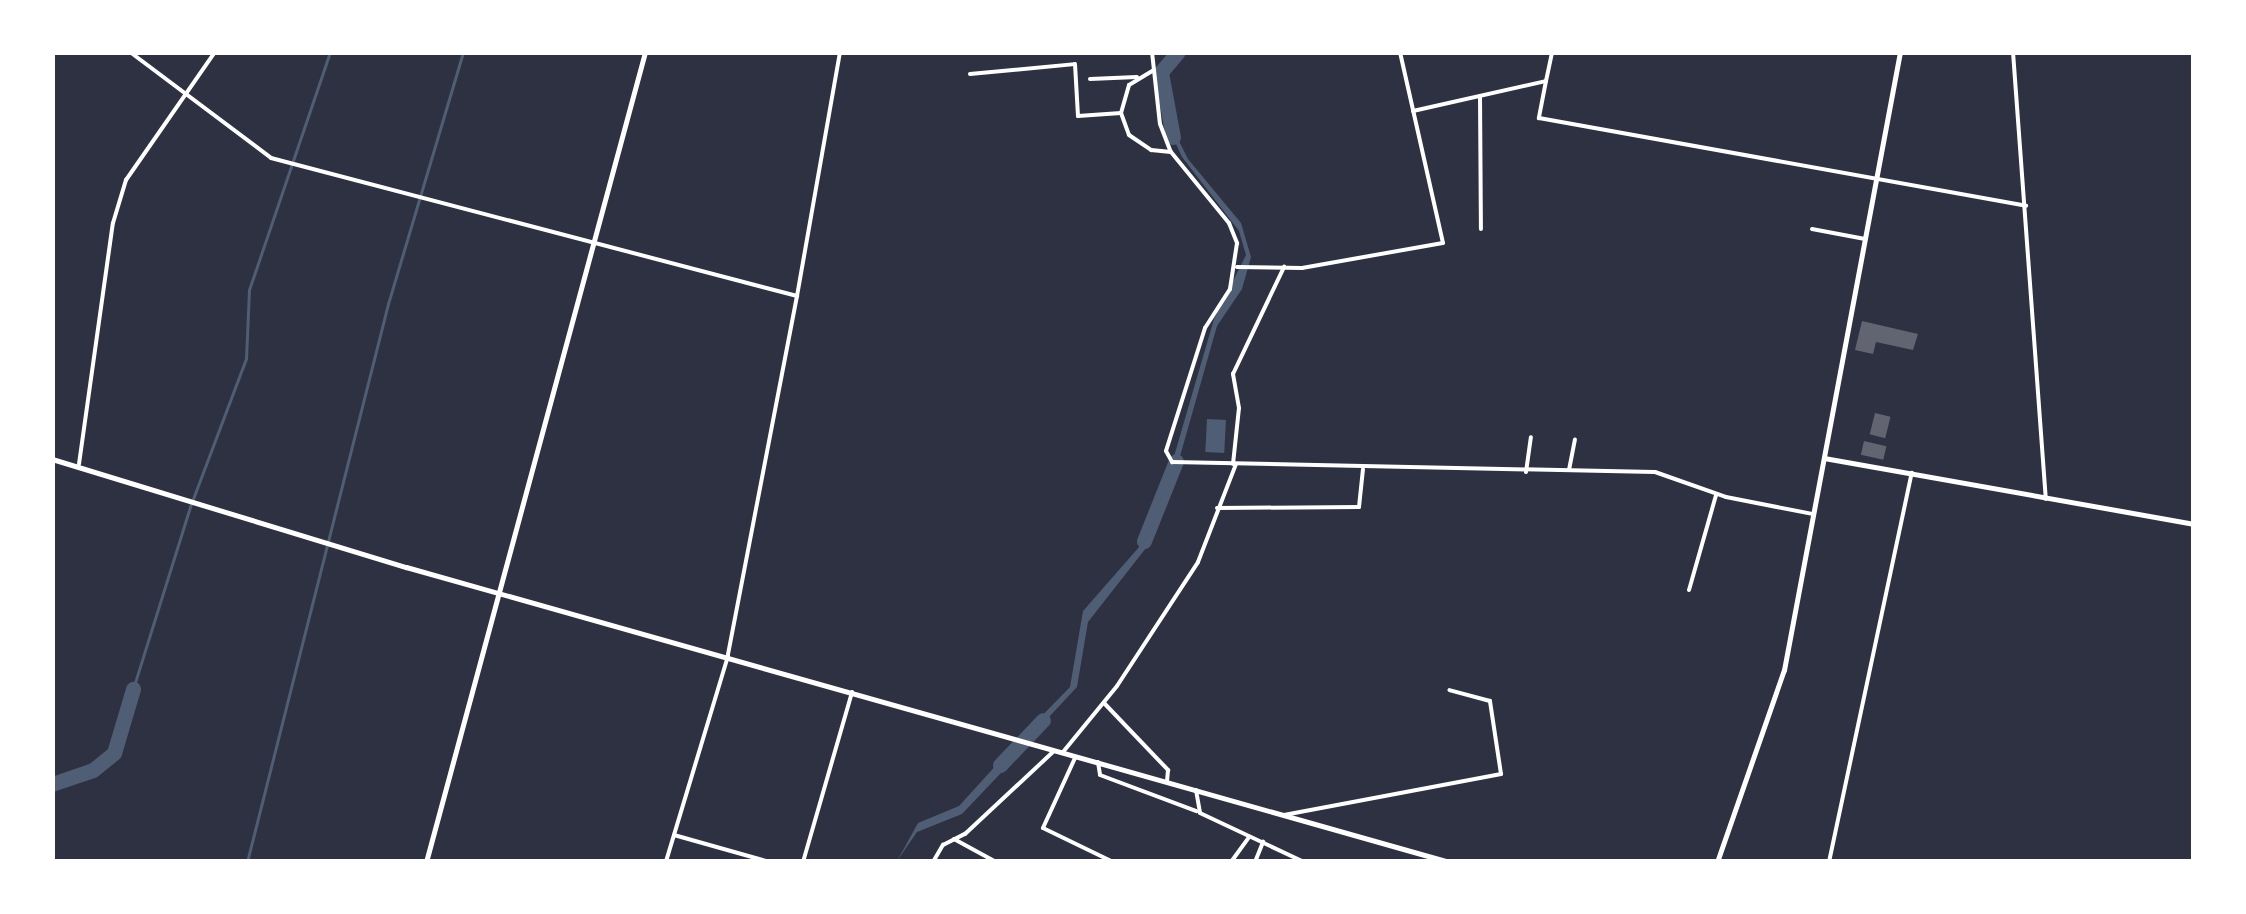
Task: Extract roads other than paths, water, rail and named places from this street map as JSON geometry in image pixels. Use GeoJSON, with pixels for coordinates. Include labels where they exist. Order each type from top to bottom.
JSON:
{"type":"FeatureCollection","features":[{"type":"Feature","properties":{"kind":"main road"},"geometry":{"type":"LineString","coordinates":[[426,862],[502,594],[590,242],[646,52]]}},
{"type":"Feature","properties":{"kind":"main road"},"geometry":{"type":"LineString","coordinates":[[1717,862],[1773,710],[1814,514],[1900,52]]}},
{"type":"Feature","properties":{"kind":"main road"},"geometry":{"type":"LineString","coordinates":[[1824,458],[2194,524]]}},
{"type":"Feature","properties":{"kind":"main road"},"geometry":{"type":"LineString","coordinates":[[52,459],[502,594],[1449,862]]}},
{"type":"Feature","properties":{"kind":"street"},"geometry":{"type":"LineString","coordinates":[[130,52],[271,158],[797,296]]}},
{"type":"Feature","properties":{"kind":"street"},"geometry":{"type":"LineString","coordinates":[[79,464],[113,222],[126,180],[215,52]]}},
{"type":"Feature","properties":{"kind":"street"},"geometry":{"type":"LineString","coordinates":[[666,862],[728,656],[840,52]]}},
{"type":"Feature","properties":{"kind":"street"},"geometry":{"type":"LineString","coordinates":[[1152,52],[1160,124],[1171,152],[1229,223],[1243,267],[1205,328],[1166,451],[1176,462],[1363,469],[1655,472],[1716,495],[1814,514]]}},
{"type":"Feature","properties":{"kind":"street"},"geometry":{"type":"LineString","coordinates":[[1243,267],[1284,267],[1442,244],[1400,52]]}},
{"type":"Feature","properties":{"kind":"street"},"geometry":{"type":"LineString","coordinates":[[1552,52],[1539,118],[1876,182],[2026,206]]}},
{"type":"Feature","properties":{"kind":"street"},"geometry":{"type":"LineString","coordinates":[[2013,52],[2046,498]]}},
{"type":"Feature","properties":{"kind":"street"},"geometry":{"type":"LineString","coordinates":[[970,74],[1076,64],[1078,116],[1121,113]]}},
{"type":"Feature","properties":{"kind":"street"},"geometry":{"type":"LineString","coordinates":[[1090,79],[1137,77],[1154,70]]}},
{"type":"Feature","properties":{"kind":"street"},"geometry":{"type":"LineString","coordinates":[[1137,77],[1121,113],[1129,135],[1152,150],[1171,152]]}},
{"type":"Feature","properties":{"kind":"street"},"geometry":{"type":"LineString","coordinates":[[1413,111],[1546,82]]}},
{"type":"Feature","properties":{"kind":"street"},"geometry":{"type":"LineString","coordinates":[[1480,96],[1481,229]]}},
{"type":"Feature","properties":{"kind":"street"},"geometry":{"type":"LineString","coordinates":[[1812,229],[1865,239]]}},
{"type":"Feature","properties":{"kind":"street"},"geometry":{"type":"LineString","coordinates":[[934,862],[954,839],[1059,751],[1104,702],[1198,562],[1234,464],[1239,408],[1233,374],[1284,267]]}},
{"type":"Feature","properties":{"kind":"street"},"geometry":{"type":"LineString","coordinates":[[1526,472],[1531,437]]}},
{"type":"Feature","properties":{"kind":"street"},"geometry":{"type":"LineString","coordinates":[[1569,472],[1575,440]]}},
{"type":"Feature","properties":{"kind":"street"},"geometry":{"type":"LineString","coordinates":[[1217,508],[1359,507],[1363,469]]}},
{"type":"Feature","properties":{"kind":"street"},"geometry":{"type":"LineString","coordinates":[[1829,862],[1912,473]]}},
{"type":"Feature","properties":{"kind":"street"},"geometry":{"type":"LineString","coordinates":[[1689,590],[1716,495]]}},
{"type":"Feature","properties":{"kind":"street"},"geometry":{"type":"LineString","coordinates":[[1284,815],[1501,774],[1490,700],[1450,690]]}},
{"type":"Feature","properties":{"kind":"street"},"geometry":{"type":"LineString","coordinates":[[803,862],[852,692]]}},
{"type":"Feature","properties":{"kind":"street"},"geometry":{"type":"LineString","coordinates":[[1104,702],[1168,770],[1167,782]]}},
{"type":"Feature","properties":{"kind":"street"},"geometry":{"type":"LineString","coordinates":[[1076,756],[1043,828],[1113,862]]}},
{"type":"Feature","properties":{"kind":"street"},"geometry":{"type":"LineString","coordinates":[[1098,762],[1100,775],[1200,813],[1304,862]]}},
{"type":"Feature","properties":{"kind":"street"},"geometry":{"type":"LineString","coordinates":[[1196,790],[1200,813]]}},
{"type":"Feature","properties":{"kind":"street"},"geometry":{"type":"LineString","coordinates":[[674,835],[770,862]]}},
{"type":"Feature","properties":{"kind":"street"},"geometry":{"type":"LineString","coordinates":[[1232,862],[1249,836]]}},
{"type":"Feature","properties":{"kind":"street"},"geometry":{"type":"LineString","coordinates":[[954,839],[996,862]]}},
{"type":"Feature","properties":{"kind":"street"},"geometry":{"type":"LineString","coordinates":[[1255,862],[1263,842]]}},
{"type":"Feature","properties":{"kind":"water"},"geometry":{"type":"Polygon","coordinates":[[[1174,53],[1182,53],[1166,73],[1171,125],[1188,159],[1241,223],[1251,257],[1242,289],[1217,326],[1173,481],[1168,477],[1214,319],[1246,255],[1239,231],[1182,157],[1169,129],[1162,69],[1174,53]]]}},
{"type":"Feature","properties":{"kind":"water"},"geometry":{"type":"Polygon","coordinates":[[[1207,419],[1226,420],[1224,453],[1205,452],[1207,419]]]}},
{"type":"Feature","properties":{"kind":"water"},"geometry":{"type":"Polygon","coordinates":[[[1147,521],[1154,524],[1146,548],[1088,622],[1077,687],[1034,733],[1028,730],[1070,687],[1083,611],[1140,546],[1147,521]]]}},
{"type":"Feature","properties":{"kind":"water"},"geometry":{"type":"Polygon","coordinates":[[[1009,751],[1019,754],[962,814],[917,832],[897,861],[918,823],[959,806],[1009,751]]]}},
{"type":"Feature","properties":{"kind":"waterway"},"geometry":{"type":"LineString","coordinates":[[133,689],[190,507],[246,359],[249,290],[330,52]]}},
{"type":"Feature","properties":{"kind":"waterway"},"geometry":{"type":"LineString","coordinates":[[247,862],[388,304],[463,52]]}},
{"type":"Feature","properties":{"kind":"waterway"},"geometry":{"type":"LineString","coordinates":[[1173,137],[1161,72],[1178,52]]}},
{"type":"Feature","properties":{"kind":"waterway"},"geometry":{"type":"LineString","coordinates":[[1144,541],[1176,461]]}},
{"type":"Feature","properties":{"kind":"waterway"},"geometry":{"type":"LineString","coordinates":[[52,784],[93,770],[114,753],[133,689]]}},
{"type":"Feature","properties":{"kind":"waterway"},"geometry":{"type":"LineString","coordinates":[[1000,765],[1043,720]]}}]}
